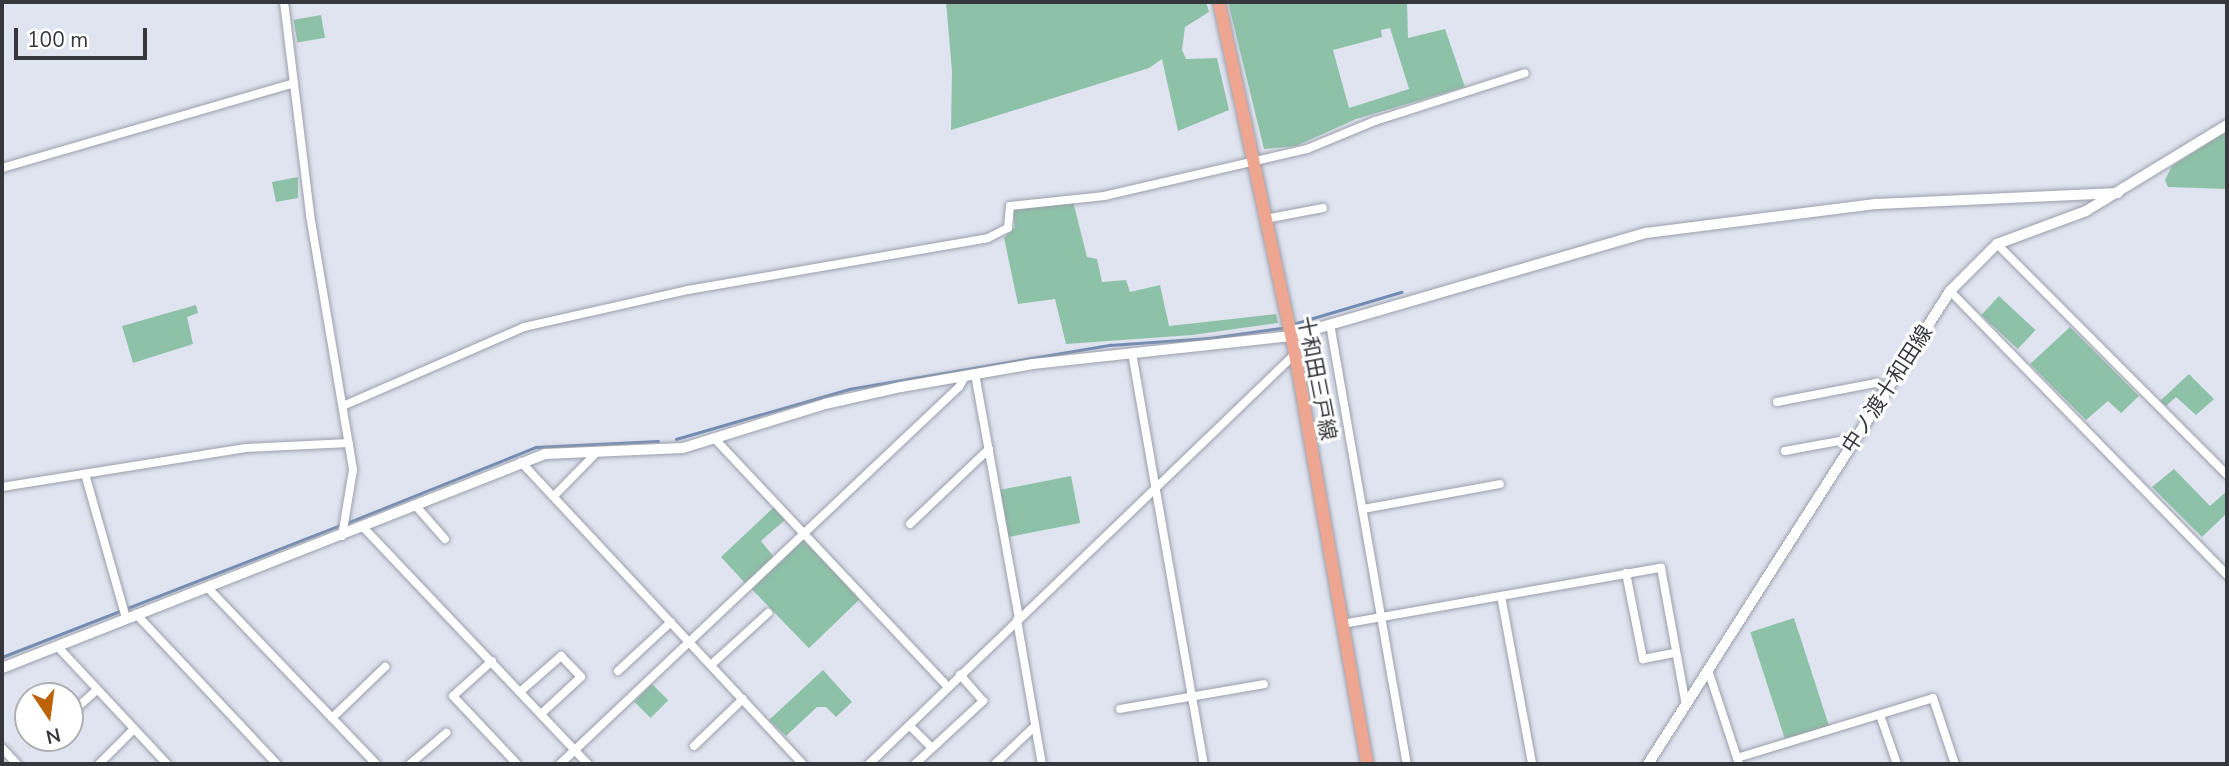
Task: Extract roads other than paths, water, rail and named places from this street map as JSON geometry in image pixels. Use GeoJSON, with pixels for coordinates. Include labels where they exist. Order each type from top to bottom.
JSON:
{"type":"FeatureCollection","features":[{"type":"Feature","properties":{"kind":"main road","name":"十和田三戸線"},"geometry":{"type":"LineString","coordinates":[[1219,2],[1295,354],[1367,764]]}},
{"type":"Feature","properties":{"kind":"street"},"geometry":{"type":"LineString","coordinates":[[284,2],[292,84],[307,163],[320,279],[345,405],[352,489],[342,528]]}},
{"type":"Feature","properties":{"kind":"street"},"geometry":{"type":"LineString","coordinates":[[345,405],[524,327],[688,290],[988,238],[1008,228],[1010,206],[1104,196],[1252,159],[1307,149],[1375,121],[1525,73]]}},
{"type":"Feature","properties":{"kind":"street"},"geometry":{"type":"LineString","coordinates":[[2,168],[292,84]]}},
{"type":"Feature","properties":{"kind":"street","name":"中ノ渡十和田線"},"geometry":{"type":"LineString","coordinates":[[1648,764],[1950,291],[1997,244],[2085,211],[2227,125]]}},
{"type":"Feature","properties":{"kind":"street"},"geometry":{"type":"LineString","coordinates":[[2,668],[57,646],[127,612],[207,586],[342,528],[363,527],[521,462],[554,453],[670,450],[861,395],[971,374],[1291,336],[1646,233],[1878,204],[2118,193]]}},
{"type":"Feature","properties":{"kind":"street"},"geometry":{"type":"LineString","coordinates":[[1265,219],[1323,208]]}},
{"type":"Feature","properties":{"kind":"street"},"geometry":{"type":"LineString","coordinates":[[1997,244],[2227,475]]}},
{"type":"Feature","properties":{"kind":"street"},"geometry":{"type":"LineString","coordinates":[[1950,291],[2227,575]]}},
{"type":"Feature","properties":{"kind":"street"},"geometry":{"type":"LineString","coordinates":[[1330,324],[1407,764]]}},
{"type":"Feature","properties":{"kind":"street"},"geometry":{"type":"LineString","coordinates":[[1132,353],[1204,764]]}},
{"type":"Feature","properties":{"kind":"street"},"geometry":{"type":"LineString","coordinates":[[869,764],[1295,354]]}},
{"type":"Feature","properties":{"kind":"street"},"geometry":{"type":"LineString","coordinates":[[971,374],[989,449],[1042,764]]}},
{"type":"Feature","properties":{"kind":"street"},"geometry":{"type":"LineString","coordinates":[[560,764],[971,374]]}},
{"type":"Feature","properties":{"kind":"street"},"geometry":{"type":"LineString","coordinates":[[1777,402],[1876,383],[1887,389]]}},
{"type":"Feature","properties":{"kind":"street"},"geometry":{"type":"LineString","coordinates":[[1785,451],[1856,438]]}},
{"type":"Feature","properties":{"kind":"street"},"geometry":{"type":"LineString","coordinates":[[715,439],[948,687]]}},
{"type":"Feature","properties":{"kind":"street"},"geometry":{"type":"LineString","coordinates":[[2,487],[246,448],[349,443]]}},
{"type":"Feature","properties":{"kind":"street"},"geometry":{"type":"LineString","coordinates":[[910,524],[989,449]]}},
{"type":"Feature","properties":{"kind":"street"},"geometry":{"type":"LineString","coordinates":[[554,496],[598,451]]}},
{"type":"Feature","properties":{"kind":"street"},"geometry":{"type":"LineString","coordinates":[[521,462],[803,764]]}},
{"type":"Feature","properties":{"kind":"street"},"geometry":{"type":"LineString","coordinates":[[85,474],[127,612],[277,764]]}},
{"type":"Feature","properties":{"kind":"street"},"geometry":{"type":"LineString","coordinates":[[1363,509],[1500,484]]}},
{"type":"Feature","properties":{"kind":"street"},"geometry":{"type":"LineString","coordinates":[[416,506],[445,539]]}},
{"type":"Feature","properties":{"kind":"street"},"geometry":{"type":"LineString","coordinates":[[363,527],[589,764]]}},
{"type":"Feature","properties":{"kind":"street"},"geometry":{"type":"LineString","coordinates":[[1342,624],[1661,568],[1686,705]]}},
{"type":"Feature","properties":{"kind":"street"},"geometry":{"type":"LineString","coordinates":[[1626,573],[1643,659],[1675,653]]}},
{"type":"Feature","properties":{"kind":"street"},"geometry":{"type":"LineString","coordinates":[[207,586],[376,764]]}},
{"type":"Feature","properties":{"kind":"street"},"geometry":{"type":"LineString","coordinates":[[1502,596],[1532,764]]}},
{"type":"Feature","properties":{"kind":"street"},"geometry":{"type":"LineString","coordinates":[[712,664],[768,613]]}},
{"type":"Feature","properties":{"kind":"street"},"geometry":{"type":"LineString","coordinates":[[618,671],[671,622]]}},
{"type":"Feature","properties":{"kind":"street"},"geometry":{"type":"LineString","coordinates":[[57,646],[167,764]]}},
{"type":"Feature","properties":{"kind":"street"},"geometry":{"type":"LineString","coordinates":[[520,692],[561,656],[581,677],[541,714]]}},
{"type":"Feature","properties":{"kind":"street"},"geometry":{"type":"LineString","coordinates":[[492,661],[453,696],[517,764]]}},
{"type":"Feature","properties":{"kind":"street"},"geometry":{"type":"LineString","coordinates":[[332,718],[385,667]]}},
{"type":"Feature","properties":{"kind":"street"},"geometry":{"type":"LineString","coordinates":[[1708,670],[1738,761],[1933,698],[1955,764]]}},
{"type":"Feature","properties":{"kind":"street"},"geometry":{"type":"LineString","coordinates":[[915,764],[983,701],[960,675]]}},
{"type":"Feature","properties":{"kind":"street"},"geometry":{"type":"LineString","coordinates":[[1120,709],[1264,684]]}},
{"type":"Feature","properties":{"kind":"street"},"geometry":{"type":"LineString","coordinates":[[84,702],[97,690]]}},
{"type":"Feature","properties":{"kind":"street"},"geometry":{"type":"LineString","coordinates":[[694,746],[743,699]]}},
{"type":"Feature","properties":{"kind":"street"},"geometry":{"type":"LineString","coordinates":[[1880,715],[1897,764]]}},
{"type":"Feature","properties":{"kind":"street"},"geometry":{"type":"LineString","coordinates":[[910,726],[932,748]]}},
{"type":"Feature","properties":{"kind":"street"},"geometry":{"type":"LineString","coordinates":[[995,764],[1035,726]]}},
{"type":"Feature","properties":{"kind":"street"},"geometry":{"type":"LineString","coordinates":[[99,764],[134,729]]}},
{"type":"Feature","properties":{"kind":"street"},"geometry":{"type":"LineString","coordinates":[[410,764],[446,733]]}},
{"type":"Feature","properties":{"kind":"street"},"geometry":{"type":"LineString","coordinates":[[2,748],[17,764]]}},
{"type":"Feature","properties":{"kind":"waterway"},"geometry":{"type":"LineString","coordinates":[[1293,324],[1401,292]]}},
{"type":"Feature","properties":{"kind":"waterway"},"geometry":{"type":"LineString","coordinates":[[676,439],[849,389],[1110,345],[1210,338],[1281,328]]}},
{"type":"Feature","properties":{"kind":"waterway"},"geometry":{"type":"LineString","coordinates":[[347,523],[536,447],[658,441]]}},
{"type":"Feature","properties":{"kind":"waterway"},"geometry":{"type":"LineString","coordinates":[[2,657],[341,525]]}}]}
